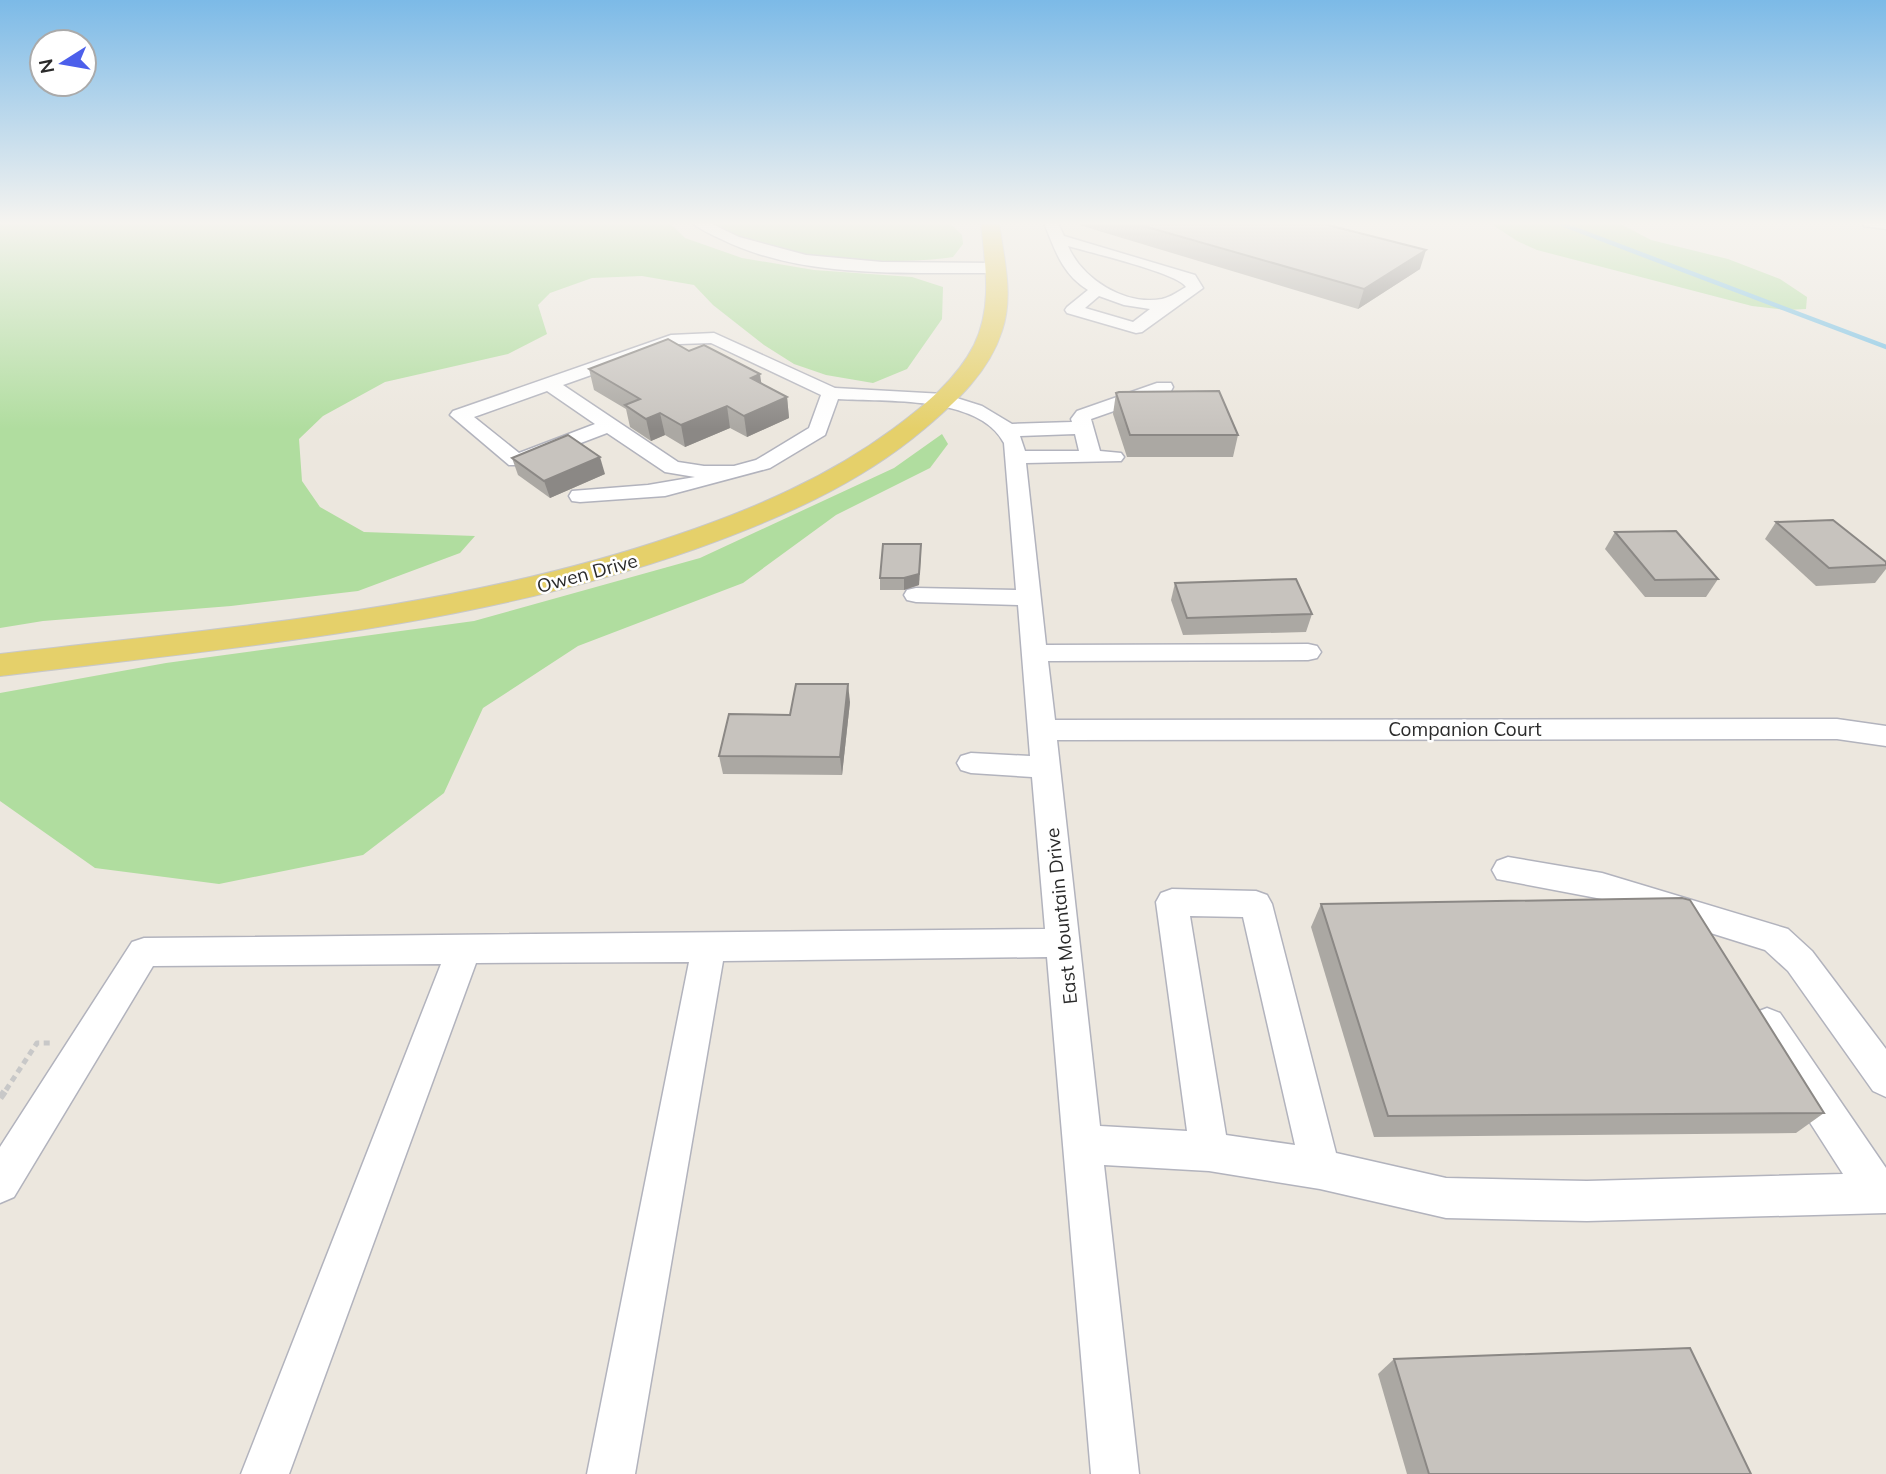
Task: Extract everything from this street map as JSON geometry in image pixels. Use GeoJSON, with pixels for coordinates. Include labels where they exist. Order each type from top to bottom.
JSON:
{"type":"FeatureCollection","features":[{"type":"Feature","properties":{"kind":"main road","name":"Owen Drive"},"geometry":{"type":"LineString","coordinates":[[0,664],[365,620],[481,600],[584,575],[687,543],[829,482],[895,440],[944,400],[967,374],[992,331],[996,292]]}},
{"type":"Feature","properties":{"kind":"street"},"geometry":{"type":"LineString","coordinates":[[1095,292],[1073,310],[1136,328],[1189,292]]}},
{"type":"Feature","properties":{"kind":"street"},"geometry":{"type":"LineString","coordinates":[[1104,292],[1146,304],[1170,303]]}},
{"type":"Feature","properties":{"kind":"street"},"geometry":{"type":"LineString","coordinates":[[610,425],[516,461],[460,415],[677,339],[714,338],[831,393],[944,400],[975,410],[1011,444],[1091,457],[1114,457]]}},
{"type":"Feature","properties":{"kind":"street"},"geometry":{"type":"LineString","coordinates":[[549,384],[671,468],[735,472]]}},
{"type":"Feature","properties":{"kind":"street"},"geometry":{"type":"LineString","coordinates":[[1091,457],[1081,419],[1087,413],[1164,387]]}},
{"type":"Feature","properties":{"kind":"street"},"geometry":{"type":"LineString","coordinates":[[580,496],[639,495],[686,487],[763,464],[818,431],[831,393]]}},
{"type":"Feature","properties":{"kind":"street"},"geometry":{"type":"LineString","coordinates":[[1011,444],[1084,428]]}},
{"type":"Feature","properties":{"kind":"street","name":"East Mountain Drive"},"geometry":{"type":"LineString","coordinates":[[1011,444],[1030,598],[1115,1474]]}},
{"type":"Feature","properties":{"kind":"street"},"geometry":{"type":"LineString","coordinates":[[916,595],[1030,598]]}},
{"type":"Feature","properties":{"kind":"street"},"geometry":{"type":"LineString","coordinates":[[1035,653],[1308,652]]}},
{"type":"Feature","properties":{"kind":"street","name":"Companion Court"},"geometry":{"type":"LineString","coordinates":[[1043,730],[1837,729],[1886,737]]}},
{"type":"Feature","properties":{"kind":"street"},"geometry":{"type":"LineString","coordinates":[[971,763],[1046,767]]}},
{"type":"Feature","properties":{"kind":"street"},"geometry":{"type":"LineString","coordinates":[[1508,870],[1602,886],[1776,939],[1800,961],[1886,1079]]}},
{"type":"Feature","properties":{"kind":"street"},"geometry":{"type":"LineString","coordinates":[[1209,1152],[1172,902],[1256,904],[1320,1169]]}},
{"type":"Feature","properties":{"kind":"street"},"geometry":{"type":"LineString","coordinates":[[1693,914],[1722,956]]}},
{"type":"Feature","properties":{"kind":"street"},"geometry":{"type":"LineString","coordinates":[[0,1183],[144,952],[1063,943]]}},
{"type":"Feature","properties":{"kind":"street"},"geometry":{"type":"LineString","coordinates":[[611,1474],[709,947]]}},
{"type":"Feature","properties":{"kind":"street"},"geometry":{"type":"LineString","coordinates":[[265,1474],[464,949]]}},
{"type":"Feature","properties":{"kind":"street"},"geometry":{"type":"LineString","coordinates":[[1752,1002],[1883,1193]]}},
{"type":"Feature","properties":{"kind":"street"},"geometry":{"type":"LineString","coordinates":[[1083,1144],[1209,1152],[1320,1169],[1446,1198],[1587,1201],[1883,1193]]}},
{"type":"Feature","properties":{"kind":"path"},"geometry":{"type":"LineString","coordinates":[[0,1098],[37,1043],[87,1043]]}},
{"type":"Feature","properties":{"kind":"green space"},"geometry":{"type":"Polygon","coordinates":[[[0,292],[553,292],[538,305],[547,334],[508,354],[385,382],[323,416],[299,439],[302,481],[320,507],[364,532],[475,536],[460,553],[358,591],[231,606],[43,621],[0,628],[0,292]]]}},
{"type":"Feature","properties":{"kind":"green space"},"geometry":{"type":"Polygon","coordinates":[[[700,292],[943,292],[942,319],[907,369],[873,383],[826,375],[794,364],[764,345],[700,292]]]}},
{"type":"Feature","properties":{"kind":"green space"},"geometry":{"type":"Polygon","coordinates":[[[1697,292],[1799,292],[1807,297],[1806,309],[1786,310],[1752,306],[1697,292]]]}},
{"type":"Feature","properties":{"kind":"green space"},"geometry":{"type":"Polygon","coordinates":[[[942,434],[948,444],[930,468],[836,515],[743,583],[578,646],[483,708],[444,793],[363,855],[219,884],[95,868],[0,801],[0,693],[166,663],[474,621],[700,558],[894,468],[942,434]]]}},
{"type":"Feature","properties":{"kind":"building"},"geometry":{"type":"Polygon","coordinates":[[[668,339],[689,351],[704,345],[760,374],[751,378],[787,397],[744,416],[727,406],[681,425],[660,413],[646,419],[625,405],[640,399],[589,369],[668,339]]]}},
{"type":"Feature","properties":{"kind":"building"},"geometry":{"type":"Polygon","coordinates":[[[1219,391],[1238,435],[1130,435],[1116,393],[1119,392],[1219,391]]]}},
{"type":"Feature","properties":{"kind":"building"},"geometry":{"type":"Polygon","coordinates":[[[568,435],[600,457],[544,481],[512,458],[568,435]]]}},
{"type":"Feature","properties":{"kind":"building"},"geometry":{"type":"Polygon","coordinates":[[[1833,520],[1886,562],[1886,565],[1829,568],[1776,522],[1833,520]]]}},
{"type":"Feature","properties":{"kind":"building"},"geometry":{"type":"Polygon","coordinates":[[[1676,531],[1718,579],[1655,580],[1615,532],[1676,531]]]}},
{"type":"Feature","properties":{"kind":"building"},"geometry":{"type":"Polygon","coordinates":[[[883,544],[921,544],[919,574],[904,578],[880,578],[883,544]]]}},
{"type":"Feature","properties":{"kind":"building"},"geometry":{"type":"Polygon","coordinates":[[[1296,579],[1312,614],[1187,618],[1175,583],[1296,579]]]}},
{"type":"Feature","properties":{"kind":"building"},"geometry":{"type":"Polygon","coordinates":[[[796,684],[848,684],[840,757],[719,756],[729,714],[790,715],[796,684]]]}},
{"type":"Feature","properties":{"kind":"building"},"geometry":{"type":"Polygon","coordinates":[[[1690,900],[1824,1113],[1388,1116],[1321,904],[1690,900]]]}},
{"type":"Feature","properties":{"kind":"building"},"geometry":{"type":"Polygon","coordinates":[[[1690,1348],[1751,1474],[1429,1474],[1394,1359],[1690,1348]]]}},
{"type":"Feature","properties":{"kind":"waterway"},"geometry":{"type":"LineString","coordinates":[[1740,292],[1886,347]]}}]}
